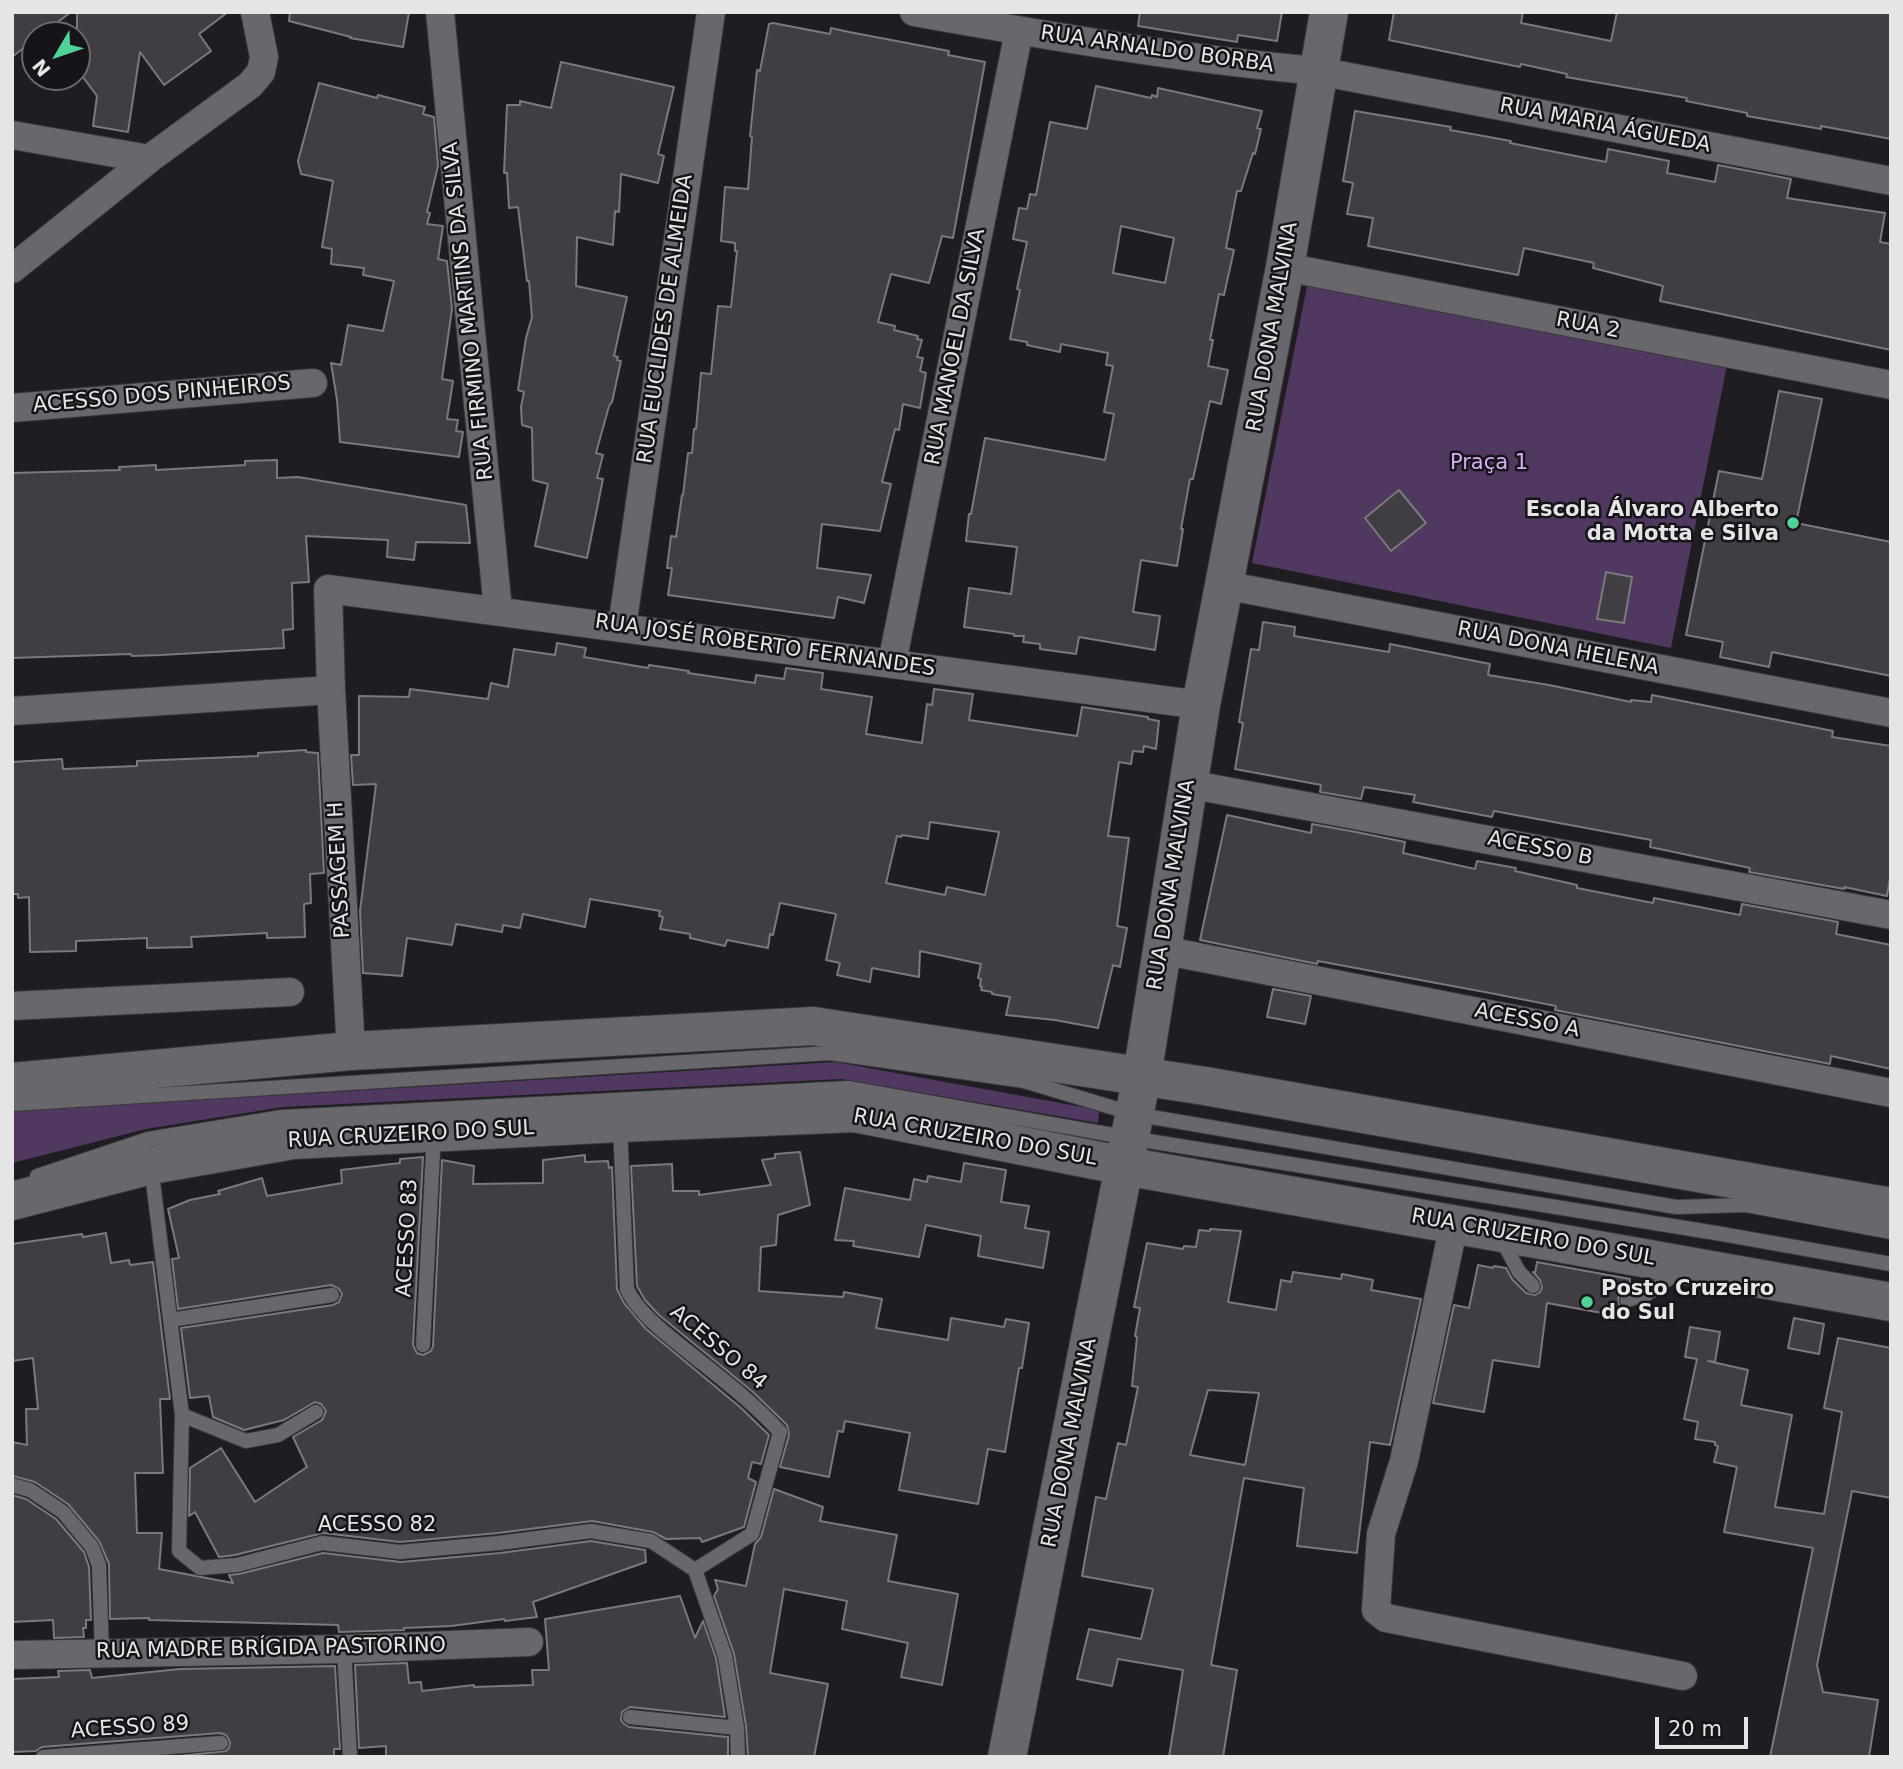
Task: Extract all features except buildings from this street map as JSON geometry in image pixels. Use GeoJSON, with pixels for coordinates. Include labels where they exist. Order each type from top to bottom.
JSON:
{"type":"FeatureCollection","features":[{"type":"Feature","properties":{"kind":"main road","name":"RUA DONA MALVINA"},"geometry":{"type":"LineString","coordinates":[[1007,1757],[1142,1076],[1201,705],[1329,12]]}},
{"type":"Feature","properties":{"kind":"main road"},"geometry":{"type":"LineString","coordinates":[[12,1082],[351,1051],[813,1026],[1142,1076],[1891,1207]]}},
{"type":"Feature","properties":{"kind":"main road","name":"RUA CRUZEIRO DO SUL"},"geometry":{"type":"LineString","coordinates":[[18,1191],[293,1140],[855,1113],[1130,1139],[1454,1224],[1891,1302]]}},
{"type":"Feature","properties":{"kind":"street"},"geometry":{"type":"LineString","coordinates":[[12,268],[149,159],[250,85],[261,72],[264,57],[254,12]]}},
{"type":"Feature","properties":{"kind":"street","name":"RUA FIRMINO MARTINS DA SILVA"},"geometry":{"type":"LineString","coordinates":[[440,12],[498,611]]}},
{"type":"Feature","properties":{"kind":"street","name":"RUA EUCLIDES DE ALMEIDA"},"geometry":{"type":"LineString","coordinates":[[622,627],[711,12]]}},
{"type":"Feature","properties":{"kind":"street","name":"RUA ARNALDO BORBA"},"geometry":{"type":"LineString","coordinates":[[914,12],[1019,31],[1255,65],[1318,71]]}},
{"type":"Feature","properties":{"kind":"street","name":"RUA MANOEL DA SILVA"},"geometry":{"type":"LineString","coordinates":[[892,663],[1019,31]]}},
{"type":"Feature","properties":{"kind":"street","name":"RUA MARIA ÁGUEDA"},"geometry":{"type":"LineString","coordinates":[[1318,71],[1891,181]]}},
{"type":"Feature","properties":{"kind":"street"},"geometry":{"type":"LineString","coordinates":[[12,135],[149,159]]}},
{"type":"Feature","properties":{"kind":"street","name":"RUA 2"},"geometry":{"type":"LineString","coordinates":[[1284,267],[1891,385]]}},
{"type":"Feature","properties":{"kind":"street","name":"ACESSO DOS PINHEIROS"},"geometry":{"type":"LineString","coordinates":[[12,408],[313,383]]}},
{"type":"Feature","properties":{"kind":"street","name":"RUA DONA HELENA"},"geometry":{"type":"LineString","coordinates":[[1224,585],[1891,713]]}},
{"type":"Feature","properties":{"kind":"street","name":"RUA JOSÉ ROBERTO FERNANDES"},"geometry":{"type":"LineString","coordinates":[[328,589],[1201,705]]}},
{"type":"Feature","properties":{"kind":"street","name":"PASSAGEM H"},"geometry":{"type":"LineString","coordinates":[[328,589],[351,1051]]}},
{"type":"Feature","properties":{"kind":"street"},"geometry":{"type":"LineString","coordinates":[[12,711],[331,690]]}},
{"type":"Feature","properties":{"kind":"street","name":"ACESSO B"},"geometry":{"type":"LineString","coordinates":[[1188,784],[1891,915]]}},
{"type":"Feature","properties":{"kind":"street","name":"ACESSO A"},"geometry":{"type":"LineString","coordinates":[[1162,950],[1891,1093]]}},
{"type":"Feature","properties":{"kind":"street"},"geometry":{"type":"LineString","coordinates":[[12,1006],[290,992]]}},
{"type":"Feature","properties":{"kind":"street"},"geometry":{"type":"LineString","coordinates":[[1454,1224],[1404,1461],[1381,1534],[1376,1611],[1386,1618],[1683,1676]]}},
{"type":"Feature","properties":{"kind":"street","name":"RUA MADRE BRÍGIDA PASTORINO"},"geometry":{"type":"LineString","coordinates":[[12,1655],[344,1649],[529,1642]]}},
{"type":"Feature","properties":{"kind":"lane"},"geometry":{"type":"LineString","coordinates":[[12,1104],[830,1053],[1024,1081],[1130,1139],[1676,1207],[1746,1205],[1891,1233]]}},
{"type":"Feature","properties":{"kind":"lane"},"geometry":{"type":"LineString","coordinates":[[18,1191],[148,1139],[282,1117],[848,1088],[1130,1139],[1891,1264]]}},
{"type":"Feature","properties":{"kind":"lane","name":"ACESSO 84"},"geometry":{"type":"LineString","coordinates":[[620,1123],[627,1289],[631,1300],[665,1333],[761,1411],[780,1432],[752,1534],[695,1570]]}},
{"type":"Feature","properties":{"kind":"lane","name":"ACESSO 83"},"geometry":{"type":"LineString","coordinates":[[423,1345],[434,1133]]}},
{"type":"Feature","properties":{"kind":"lane","name":"ACESSO 82"},"geometry":{"type":"LineString","coordinates":[[151,1165],[182,1415],[179,1551],[200,1568],[237,1565],[322,1543],[400,1552],[591,1531],[651,1541],[695,1570]]}},
{"type":"Feature","properties":{"kind":"lane"},"geometry":{"type":"LineString","coordinates":[[1497,1231],[1519,1272],[1533,1286]]}},
{"type":"Feature","properties":{"kind":"lane"},"geometry":{"type":"LineString","coordinates":[[1627,1300],[1647,1294],[1688,1265]]}},
{"type":"Feature","properties":{"kind":"lane"},"geometry":{"type":"LineString","coordinates":[[170,1320],[332,1295]]}},
{"type":"Feature","properties":{"kind":"lane"},"geometry":{"type":"LineString","coordinates":[[182,1415],[246,1441],[278,1435],[316,1412]]}},
{"type":"Feature","properties":{"kind":"lane"},"geometry":{"type":"LineString","coordinates":[[12,1485],[30,1490],[63,1512],[92,1547],[99,1564],[102,1652]]}},
{"type":"Feature","properties":{"kind":"lane"},"geometry":{"type":"LineString","coordinates":[[695,1570],[725,1656],[737,1728],[738,1757]]}},
{"type":"Feature","properties":{"kind":"lane"},"geometry":{"type":"LineString","coordinates":[[344,1649],[350,1757]]}},
{"type":"Feature","properties":{"kind":"lane"},"geometry":{"type":"LineString","coordinates":[[630,1717],[737,1728]]}},
{"type":"Feature","properties":{"kind":"lane","name":"ACESSO 89"},"geometry":{"type":"LineString","coordinates":[[43,1757],[221,1743]]}},
{"type":"Feature","properties":{"kind":"green space","name":"Praça 1"},"geometry":{"type":"Polygon","coordinates":[[[1308,281],[1727,365],[1671,648],[1252,563],[1308,281]]]}},
{"type":"Feature","properties":{"kind":"green space"},"geometry":{"type":"Polygon","coordinates":[[[836,1062],[1099,1110],[1098,1123],[841,1079],[283,1107],[146,1129],[12,1163],[12,1111],[836,1062]]]}},
{"type":"Feature","properties":{"kind":"place","name":"Escola Álvaro Alberto da Motta e Silva"},"geometry":{"type":"Point","coordinates":[1793,523]}},
{"type":"Feature","properties":{"kind":"place","name":"Posto Cruzeiro do Sul"},"geometry":{"type":"Point","coordinates":[1587,1302]}}]}
